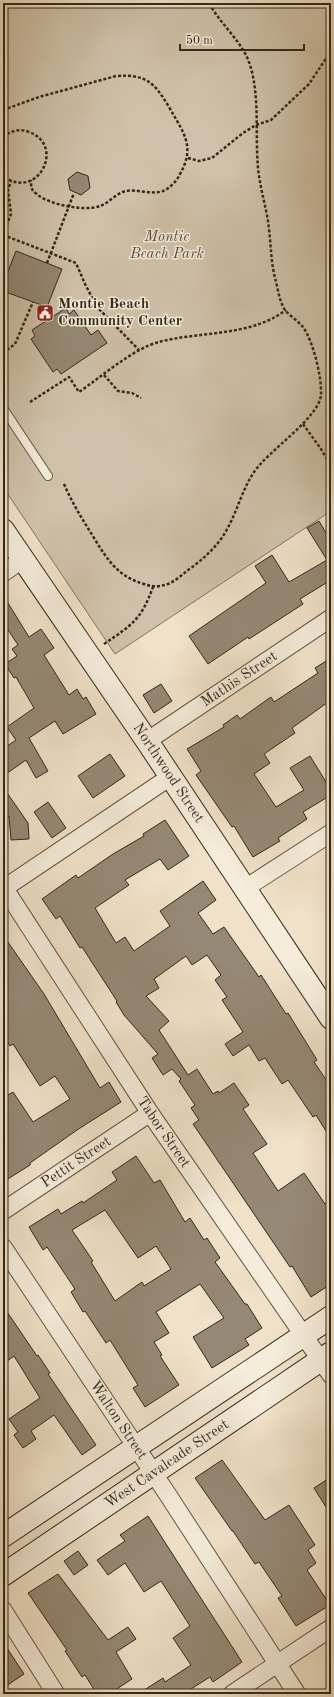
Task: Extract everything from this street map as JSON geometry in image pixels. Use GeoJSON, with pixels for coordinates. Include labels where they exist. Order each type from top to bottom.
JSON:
{"type":"FeatureCollection","features":[{"type":"Feature","properties":{"kind":"main road","name":"Northwood Street"},"geometry":{"type":"LineString","coordinates":[[3,530],[147,741],[331,1018]]}},
{"type":"Feature","properties":{"kind":"main road"},"geometry":{"type":"LineString","coordinates":[[3,1536],[331,1316]]}},
{"type":"Feature","properties":{"kind":"main road","name":"West Cavalcade Street"},"geometry":{"type":"LineString","coordinates":[[3,1575],[153,1473],[328,1363]]}},
{"type":"Feature","properties":{"kind":"street"},"geometry":{"type":"LineString","coordinates":[[3,573],[23,560]]}},
{"type":"Feature","properties":{"kind":"street","name":"Mathis Street"},"geometry":{"type":"LineString","coordinates":[[147,741],[331,618]]}},
{"type":"Feature","properties":{"kind":"street"},"geometry":{"type":"LineString","coordinates":[[4,888],[170,777]]}},
{"type":"Feature","properties":{"kind":"street"},"geometry":{"type":"LineString","coordinates":[[244,889],[331,833]]}},
{"type":"Feature","properties":{"kind":"street","name":"Tabor Street"},"geometry":{"type":"LineString","coordinates":[[4,888],[150,1113],[303,1335],[328,1363]]}},
{"type":"Feature","properties":{"kind":"street","name":"Pettit Street"},"geometry":{"type":"LineString","coordinates":[[3,1211],[150,1113]]}},
{"type":"Feature","properties":{"kind":"street","name":"Walton Street"},"geometry":{"type":"LineString","coordinates":[[3,1247],[136,1447],[297,1694]]}},
{"type":"Feature","properties":{"kind":"street"},"geometry":{"type":"LineString","coordinates":[[3,1610],[56,1694]]}},
{"type":"Feature","properties":{"kind":"street"},"geometry":{"type":"LineString","coordinates":[[232,1694],[331,1628]]}},
{"type":"Feature","properties":{"kind":"lane"},"geometry":{"type":"LineString","coordinates":[[3,408],[48,476]]}},
{"type":"Feature","properties":{"kind":"path"},"geometry":{"type":"LineString","coordinates":[[64,484],[80,517],[112,566],[134,582],[153,587],[169,583],[195,565],[214,548],[230,524],[254,471],[303,424],[320,400],[320,382],[315,357],[306,332],[296,319],[286,310],[281,299],[272,266],[269,229],[258,169],[255,86],[250,63],[245,53],[214,12],[209,3]]}},
{"type":"Feature","properties":{"kind":"path"},"geometry":{"type":"LineString","coordinates":[[188,158],[199,161],[212,158],[243,133],[256,125],[271,120],[309,84],[331,51]]}},
{"type":"Feature","properties":{"kind":"path"},"geometry":{"type":"LineString","coordinates":[[3,110],[39,97],[116,76],[129,75],[143,78],[151,83],[165,101],[183,130],[188,146],[188,158],[177,180],[162,191],[126,191],[101,206],[85,209],[69,207],[37,194],[31,188],[31,180]]}},
{"type":"Feature","properties":{"kind":"path"},"geometry":{"type":"LineString","coordinates":[[3,137],[16,130],[25,130],[34,133],[45,147],[47,156],[41,173],[31,180],[18,183],[3,176]]}},
{"type":"Feature","properties":{"kind":"path"},"geometry":{"type":"LineString","coordinates":[[11,181],[8,190],[11,214],[3,235],[76,263],[97,307],[138,350]]}},
{"type":"Feature","properties":{"kind":"path"},"geometry":{"type":"LineString","coordinates":[[47,264],[74,192]]}},
{"type":"Feature","properties":{"kind":"path"},"geometry":{"type":"LineString","coordinates":[[3,353],[16,344],[33,302]]}},
{"type":"Feature","properties":{"kind":"path"},"geometry":{"type":"LineString","coordinates":[[30,402],[69,377],[79,392],[138,350],[158,342],[233,330],[259,324],[277,317],[286,310]]}},
{"type":"Feature","properties":{"kind":"path"},"geometry":{"type":"LineString","coordinates":[[104,375],[118,391],[132,393],[141,398]]}},
{"type":"Feature","properties":{"kind":"path"},"geometry":{"type":"LineString","coordinates":[[303,424],[331,466]]}},
{"type":"Feature","properties":{"kind":"path"},"geometry":{"type":"LineString","coordinates":[[102,645],[123,631],[140,616],[147,605],[153,587]]}},
{"type":"Feature","properties":{"kind":"green space","name":"Montie Beach Park"},"geometry":{"type":"Polygon","coordinates":[[[3,3],[331,3],[331,511],[115,654],[3,487],[3,3]]]}},
{"type":"Feature","properties":{"kind":"building"},"geometry":{"type":"Polygon","coordinates":[[[77,172],[88,176],[90,188],[81,195],[70,190],[68,179],[77,172]]]}},
{"type":"Feature","properties":{"kind":"building"},"geometry":{"type":"Polygon","coordinates":[[[16,251],[62,269],[47,307],[3,291],[3,284],[16,251]]]}},
{"type":"Feature","properties":{"kind":"building"},"geometry":{"type":"Polygon","coordinates":[[[66,308],[69,314],[74,310],[91,335],[98,330],[107,343],[61,374],[57,369],[53,372],[31,339],[35,336],[32,330],[66,308]]]}},
{"type":"Feature","properties":{"kind":"building"},"geometry":{"type":"Polygon","coordinates":[[[319,521],[331,541],[331,580],[300,599],[303,604],[249,639],[248,637],[208,664],[189,636],[266,583],[255,566],[272,555],[289,582],[327,560],[307,528],[319,521]]]}},
{"type":"Feature","properties":{"kind":"building"},"geometry":{"type":"Polygon","coordinates":[[[3,595],[29,637],[41,629],[54,648],[44,655],[69,695],[77,689],[83,699],[86,697],[96,714],[63,734],[55,721],[29,738],[48,771],[36,778],[26,760],[3,776],[3,749],[16,740],[7,727],[34,708],[16,677],[14,678],[5,664],[17,656],[12,649],[18,645],[3,622],[3,595]]]}},
{"type":"Feature","properties":{"kind":"building"},"geometry":{"type":"Polygon","coordinates":[[[331,658],[331,700],[292,728],[295,733],[264,754],[270,763],[254,774],[276,807],[304,790],[290,768],[310,756],[331,790],[331,795],[303,812],[307,819],[278,838],[280,841],[253,857],[234,826],[232,827],[196,775],[201,771],[187,749],[224,727],[223,725],[237,715],[240,719],[271,697],[274,702],[318,673],[315,668],[331,658]]]}},
{"type":"Feature","properties":{"kind":"building"},"geometry":{"type":"Polygon","coordinates":[[[161,684],[172,701],[154,713],[143,695],[161,684]]]}},
{"type":"Feature","properties":{"kind":"building"},"geometry":{"type":"Polygon","coordinates":[[[110,754],[125,776],[93,798],[78,776],[110,754]]]}},
{"type":"Feature","properties":{"kind":"building"},"geometry":{"type":"Polygon","coordinates":[[[3,787],[28,823],[29,839],[11,840],[9,816],[3,820],[3,787]]]}},
{"type":"Feature","properties":{"kind":"building"},"geometry":{"type":"Polygon","coordinates":[[[48,802],[66,828],[52,838],[34,812],[48,802]]]}},
{"type":"Feature","properties":{"kind":"building"},"geometry":{"type":"Polygon","coordinates":[[[165,820],[189,856],[168,870],[160,859],[125,880],[129,885],[95,908],[116,943],[125,937],[134,951],[170,926],[160,911],[203,881],[216,900],[198,913],[213,934],[224,927],[259,977],[261,975],[286,1014],[288,1013],[317,1060],[314,1062],[331,1087],[331,1139],[316,1115],[313,1117],[288,1080],[282,1084],[265,1058],[259,1061],[249,1045],[233,1056],[225,1044],[243,1032],[222,1000],[227,997],[215,980],[221,975],[207,955],[192,965],[186,956],[154,979],[159,988],[146,996],[169,1021],[159,1030],[188,1075],[197,1069],[213,1094],[218,1091],[219,1093],[234,1083],[249,1105],[243,1109],[267,1144],[253,1153],[278,1191],[304,1173],[325,1204],[331,1200],[331,1284],[311,1297],[292,1266],[290,1267],[193,1124],[199,1120],[191,1108],[195,1105],[179,1081],[181,1079],[172,1069],[163,1075],[152,1058],[158,1054],[124,1015],[116,1002],[117,1001],[82,947],[80,948],[60,916],[56,919],[42,899],[76,875],[78,878],[113,854],[144,836],[143,834],[165,820]]]}},
{"type":"Feature","properties":{"kind":"building"},"geometry":{"type":"Polygon","coordinates":[[[3,935],[44,994],[100,1088],[109,1082],[121,1102],[77,1130],[30,1163],[30,1165],[3,1182],[3,1098],[13,1092],[33,1122],[70,1099],[55,1076],[40,1086],[13,1044],[10,1046],[3,1035],[3,935]]]}},
{"type":"Feature","properties":{"kind":"building"},"geometry":{"type":"Polygon","coordinates":[[[136,1156],[154,1183],[160,1180],[185,1222],[190,1218],[204,1240],[207,1238],[220,1258],[215,1262],[245,1304],[247,1304],[262,1328],[245,1339],[249,1345],[212,1368],[193,1337],[224,1318],[200,1284],[156,1312],[169,1333],[154,1342],[162,1355],[160,1356],[179,1385],[145,1407],[133,1388],[138,1385],[110,1340],[106,1343],[85,1311],[83,1312],[71,1292],[75,1289],[47,1247],[43,1250],[29,1227],[58,1209],[61,1214],[82,1201],[83,1203],[117,1180],[112,1172],[136,1156]],[[105,1210],[72,1230],[93,1261],[91,1262],[115,1301],[142,1282],[144,1286],[171,1269],[156,1246],[138,1258],[105,1210]]]}},
{"type":"Feature","properties":{"kind":"building"},"geometry":{"type":"Polygon","coordinates":[[[3,1306],[37,1356],[38,1355],[50,1373],[48,1374],[96,1445],[82,1455],[54,1415],[31,1431],[36,1439],[23,1448],[14,1435],[18,1432],[9,1419],[40,1398],[14,1356],[3,1364],[3,1306]]]}},
{"type":"Feature","properties":{"kind":"building"},"geometry":{"type":"Polygon","coordinates":[[[222,1460],[265,1520],[289,1505],[315,1545],[308,1550],[316,1563],[307,1570],[330,1605],[296,1626],[278,1598],[282,1596],[259,1562],[255,1564],[195,1478],[222,1460]]]}},
{"type":"Feature","properties":{"kind":"building"},"geometry":{"type":"Polygon","coordinates":[[[331,1477],[331,1515],[314,1488],[331,1477]]]}},
{"type":"Feature","properties":{"kind":"building"},"geometry":{"type":"Polygon","coordinates":[[[148,1516],[242,1662],[213,1682],[210,1677],[183,1694],[138,1694],[163,1678],[165,1682],[191,1665],[173,1638],[190,1626],[161,1581],[144,1592],[125,1563],[108,1575],[97,1560],[125,1541],[120,1535],[148,1516]]]}},
{"type":"Feature","properties":{"kind":"building"},"geometry":{"type":"Polygon","coordinates":[[[78,1551],[88,1565],[74,1575],[64,1561],[78,1551]]]}},
{"type":"Feature","properties":{"kind":"building"},"geometry":{"type":"Polygon","coordinates":[[[58,1574],[108,1640],[128,1627],[136,1639],[116,1652],[132,1679],[109,1694],[97,1694],[85,1675],[82,1677],[65,1651],[67,1650],[28,1593],[58,1574]]]}},
{"type":"Feature","properties":{"kind":"building"},"geometry":{"type":"Polygon","coordinates":[[[3,1642],[24,1674],[3,1688],[3,1642]]]}},
{"type":"Feature","properties":{"kind":"place","name":"Montie Beach Community Center"},"geometry":{"type":"Point","coordinates":[45,313]}}]}
